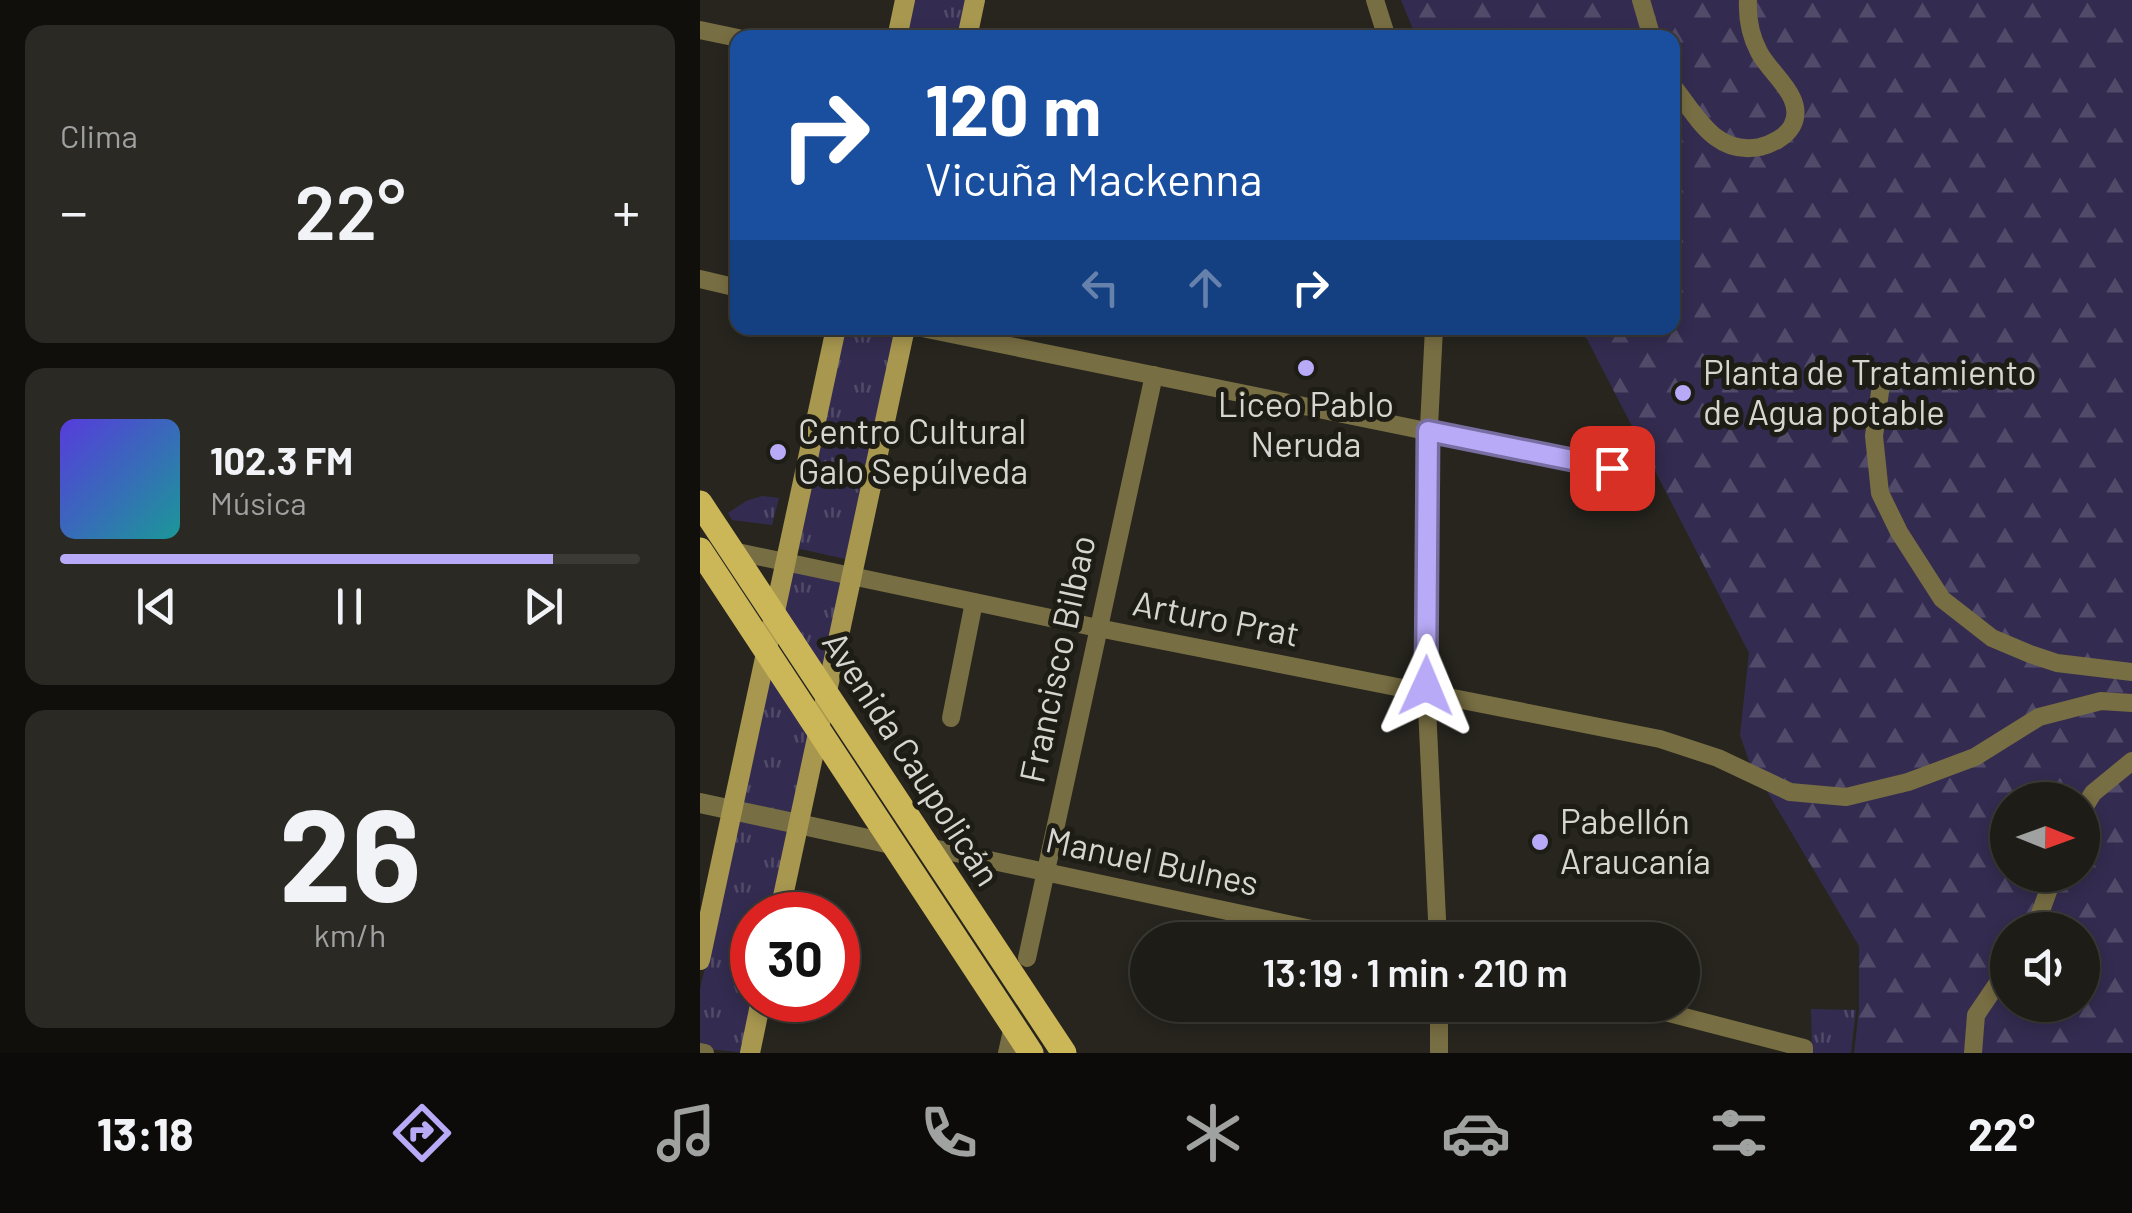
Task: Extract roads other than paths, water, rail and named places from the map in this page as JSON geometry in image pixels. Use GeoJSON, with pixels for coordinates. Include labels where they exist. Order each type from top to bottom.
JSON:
{"type":"FeatureCollection","features":[{"type":"Feature","properties":{"kind":"main road"},"geometry":{"type":"LineString","coordinates":[[899,30],[905,0]]}},
{"type":"Feature","properties":{"kind":"main road"},"geometry":{"type":"LineString","coordinates":[[969,30],[975,0]]}},
{"type":"Feature","properties":{"kind":"main road"},"geometry":{"type":"LineString","coordinates":[[700,960],[835,335]]}},
{"type":"Feature","properties":{"kind":"main road"},"geometry":{"type":"LineString","coordinates":[[784,892],[903,335]]}},
{"type":"Feature","properties":{"kind":"main road","name":"Avenida Caupolicán"},"geometry":{"type":"LineString","coordinates":[[700,503],[1064,1053]]}},
{"type":"Feature","properties":{"kind":"main road","name":"Avenida Caupolicán"},"geometry":{"type":"LineString","coordinates":[[700,547],[1031,1053]]}},
{"type":"Feature","properties":{"kind":"main road"},"geometry":{"type":"LineString","coordinates":[[896,845],[926,856],[942,870]]}},
{"type":"Feature","properties":{"kind":"main road"},"geometry":{"type":"LineString","coordinates":[[750,1053],[756,1022]]}},
{"type":"Feature","properties":{"kind":"street"},"geometry":{"type":"LineString","coordinates":[[1375,0],[1384,30]]}},
{"type":"Feature","properties":{"kind":"street"},"geometry":{"type":"LineString","coordinates":[[1641,0],[1650,30]]}},
{"type":"Feature","properties":{"kind":"street"},"geometry":{"type":"LineString","coordinates":[[1680,97],[1709,135],[1727,146],[1743,150],[1767,145],[1791,128],[1795,116],[1792,98],[1759,52],[1747,21],[1748,0]]}},
{"type":"Feature","properties":{"kind":"street"},"geometry":{"type":"LineString","coordinates":[[700,30],[730,36]]}},
{"type":"Feature","properties":{"kind":"street"},"geometry":{"type":"LineString","coordinates":[[700,279],[730,286]]}},
{"type":"Feature","properties":{"kind":"street"},"geometry":{"type":"LineString","coordinates":[[957,335],[1622,470]]}},
{"type":"Feature","properties":{"kind":"street"},"geometry":{"type":"LineString","coordinates":[[1434,335],[1428,431],[1426,694],[1437,922]]}},
{"type":"Feature","properties":{"kind":"street","name":"Francisco Bilbao"},"geometry":{"type":"LineString","coordinates":[[1026,958],[1154,375]]}},
{"type":"Feature","properties":{"kind":"street"},"geometry":{"type":"LineString","coordinates":[[1882,377],[1874,436],[1880,492],[1898,532],[1942,599],[1992,638],[2030,654],[2057,663],[2132,672]]}},
{"type":"Feature","properties":{"kind":"street","name":"Arturo Prat"},"geometry":{"type":"LineString","coordinates":[[700,547],[1660,740],[1718,758],[1790,792],[1846,797],[1908,782],[1975,757],[2040,717],[2101,701],[2132,703]]}},
{"type":"Feature","properties":{"kind":"street"},"geometry":{"type":"LineString","coordinates":[[952,718],[974,602]]}},
{"type":"Feature","properties":{"kind":"street"},"geometry":{"type":"LineString","coordinates":[[2100,787],[2132,762]]}},
{"type":"Feature","properties":{"kind":"street"},"geometry":{"type":"LineString","coordinates":[[700,803],[896,845]]}},
{"type":"Feature","properties":{"kind":"street","name":"Manuel Bulnes"},"geometry":{"type":"LineString","coordinates":[[928,847],[1278,922]]}},
{"type":"Feature","properties":{"kind":"street"},"geometry":{"type":"LineString","coordinates":[[1973,1053],[1976,1015],[1990,994]]}},
{"type":"Feature","properties":{"kind":"street"},"geometry":{"type":"LineString","coordinates":[[1438,1053],[1439,1022]]}},
{"type":"Feature","properties":{"kind":"street"},"geometry":{"type":"LineString","coordinates":[[1699,1022],[1804,1051]]}},
{"type":"Feature","properties":{"kind":"street"},"geometry":{"type":"LineString","coordinates":[[1007,1053],[1013,1026]]}},
{"type":"Feature","properties":{"kind":"place","name":"Liceo Pablo Neruda"},"geometry":{"type":"Point","coordinates":[1306,368]}},
{"type":"Feature","properties":{"kind":"place","name":"Planta de Tratamiento de Agua potable"},"geometry":{"type":"Point","coordinates":[1683,393]}},
{"type":"Feature","properties":{"kind":"place","name":"Centro Cultural Galo Sepúlveda"},"geometry":{"type":"Point","coordinates":[778,452]}},
{"type":"Feature","properties":{"kind":"place","name":"Pabellón Araucanía"},"geometry":{"type":"Point","coordinates":[1540,842]}}]}
